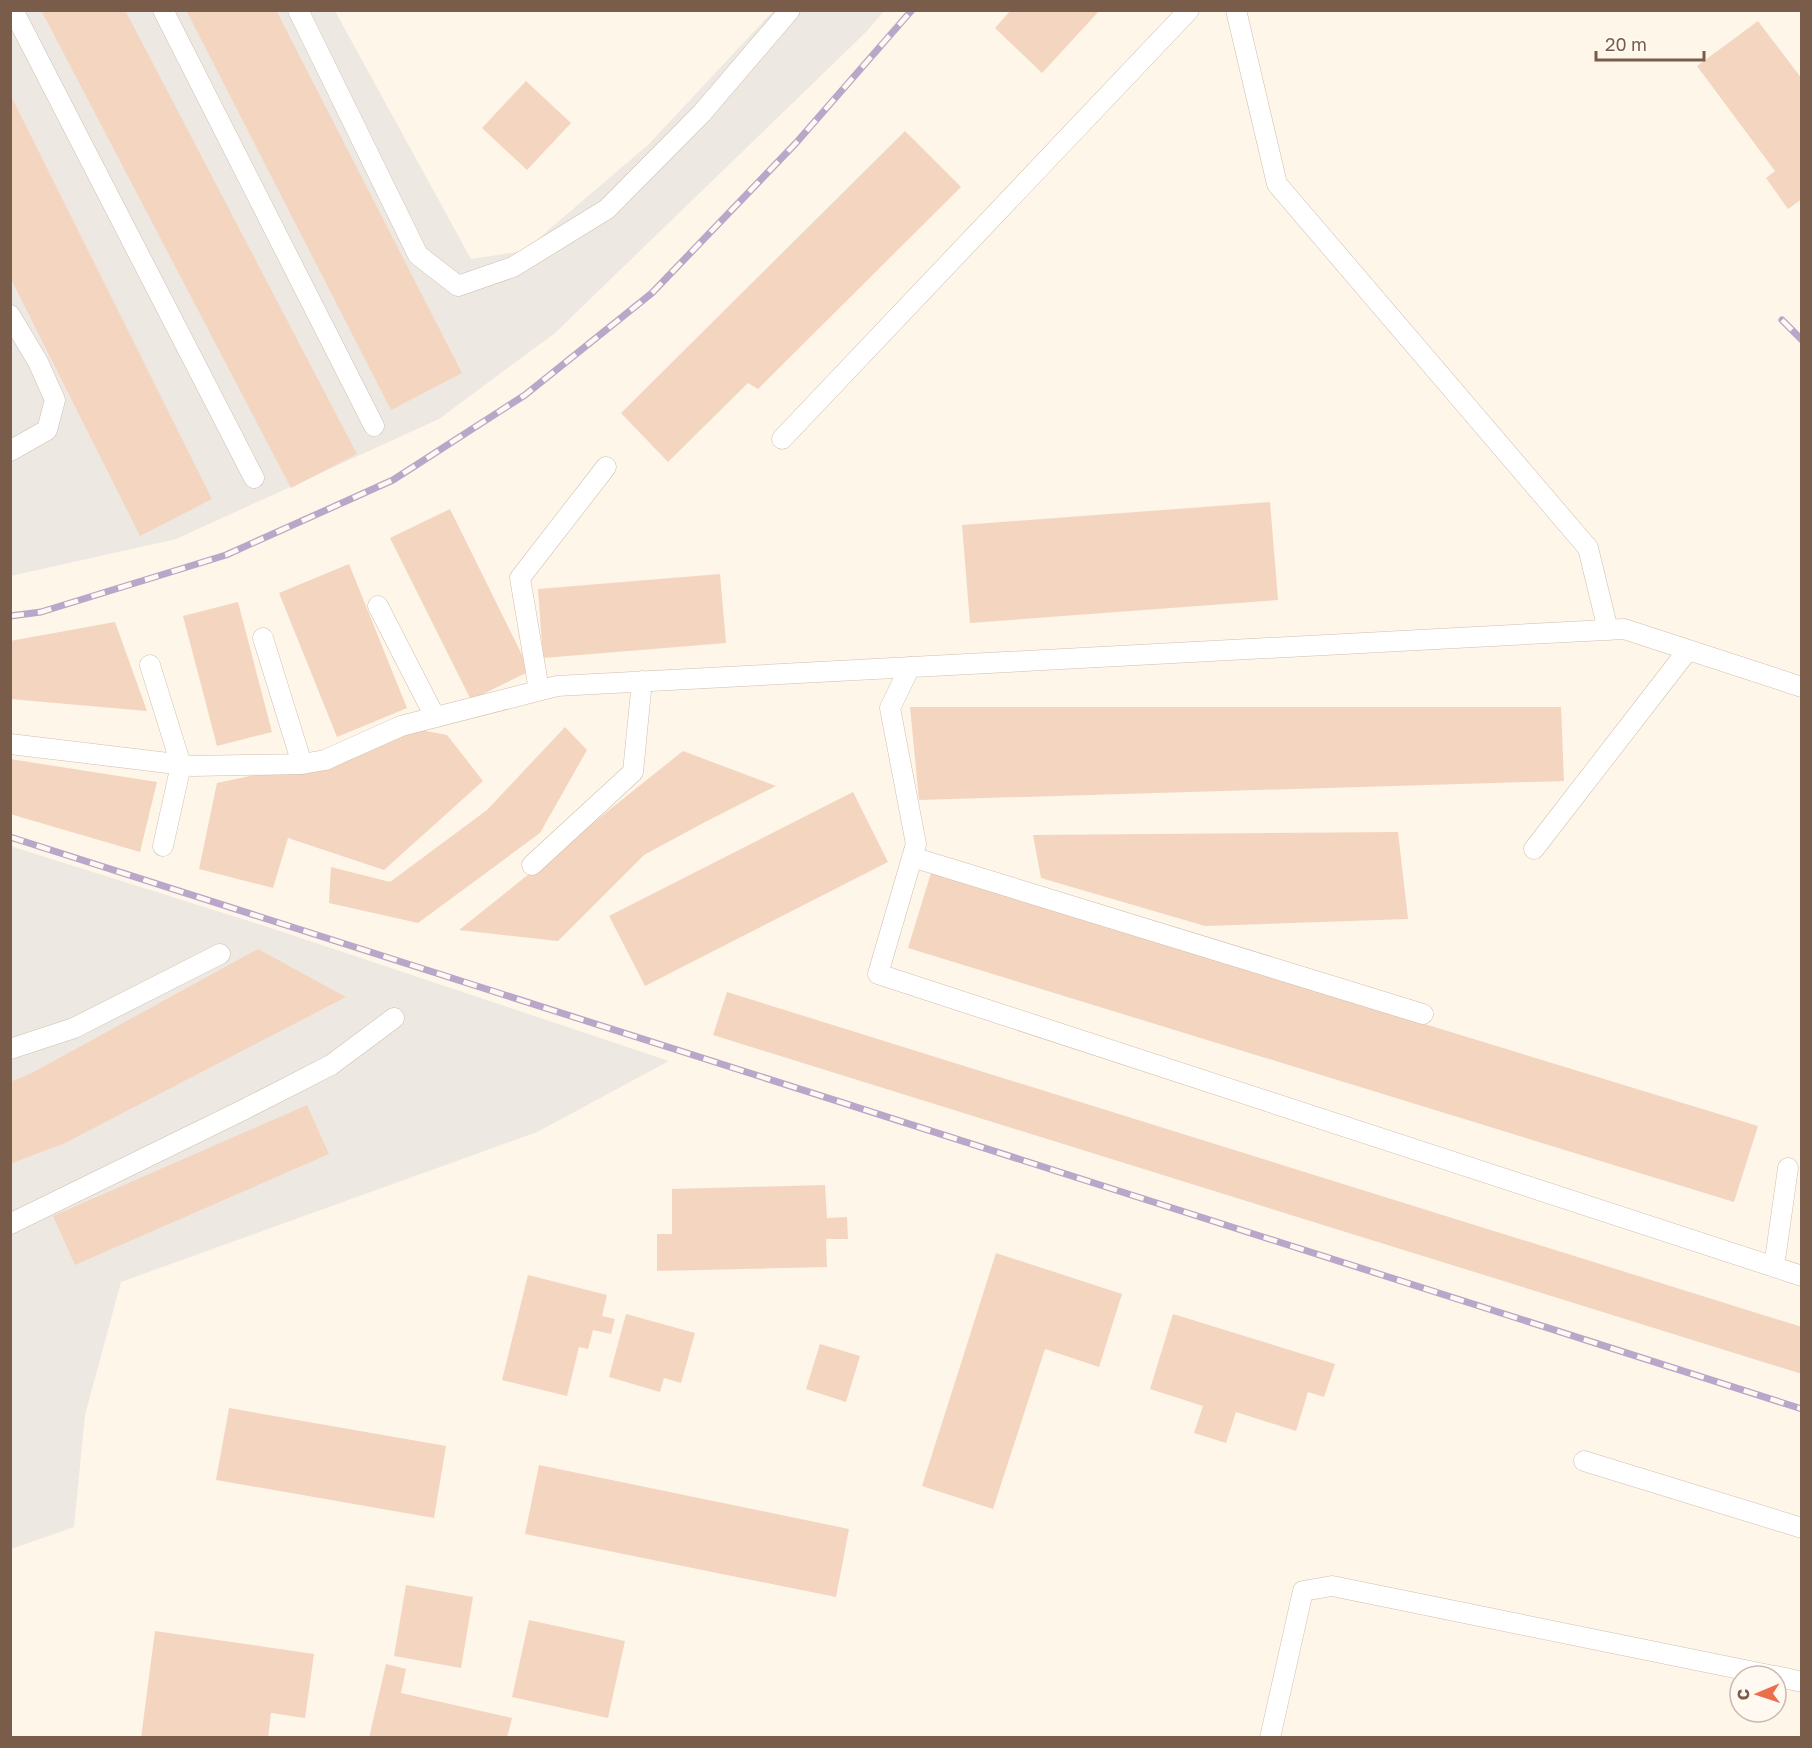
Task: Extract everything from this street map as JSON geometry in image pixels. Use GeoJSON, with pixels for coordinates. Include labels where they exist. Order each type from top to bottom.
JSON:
{"type":"FeatureCollection","features":[{"type":"Feature","properties":{"kind":"lane"},"geometry":{"type":"LineString","coordinates":[[13,10],[254,478]]}},
{"type":"Feature","properties":{"kind":"lane"},"geometry":{"type":"LineString","coordinates":[[164,10],[374,426]]}},
{"type":"Feature","properties":{"kind":"lane"},"geometry":{"type":"LineString","coordinates":[[298,10],[418,255],[458,286],[513,267],[607,209],[702,113],[790,10]]}},
{"type":"Feature","properties":{"kind":"lane"},"geometry":{"type":"LineString","coordinates":[[782,439],[1189,10]]}},
{"type":"Feature","properties":{"kind":"lane"},"geometry":{"type":"LineString","coordinates":[[1236,10],[1277,184],[1588,548],[1608,630]]}},
{"type":"Feature","properties":{"kind":"lane"},"geometry":{"type":"LineString","coordinates":[[10,315],[38,362],[55,400],[47,430],[10,451]]}},
{"type":"Feature","properties":{"kind":"lane"},"geometry":{"type":"LineString","coordinates":[[539,690],[520,578],[606,467]]}},
{"type":"Feature","properties":{"kind":"lane"},"geometry":{"type":"LineString","coordinates":[[378,606],[435,717]]}},
{"type":"Feature","properties":{"kind":"lane"},"geometry":{"type":"LineString","coordinates":[[10,744],[193,766],[302,764],[325,760],[401,726],[557,686],[1624,629],[1802,687]]}},
{"type":"Feature","properties":{"kind":"lane"},"geometry":{"type":"LineString","coordinates":[[263,638],[302,764]]}},
{"type":"Feature","properties":{"kind":"lane"},"geometry":{"type":"LineString","coordinates":[[1534,849],[1688,650]]}},
{"type":"Feature","properties":{"kind":"lane"},"geometry":{"type":"LineString","coordinates":[[150,665],[181,765],[163,846]]}},
{"type":"Feature","properties":{"kind":"lane"},"geometry":{"type":"LineString","coordinates":[[910,667],[890,708],[916,844],[878,974],[1802,1276]]}},
{"type":"Feature","properties":{"kind":"lane"},"geometry":{"type":"LineString","coordinates":[[532,865],[633,772],[642,681]]}},
{"type":"Feature","properties":{"kind":"lane"},"geometry":{"type":"LineString","coordinates":[[912,857],[1423,1014]]}},
{"type":"Feature","properties":{"kind":"lane"},"geometry":{"type":"LineString","coordinates":[[10,1049],[74,1028],[220,954]]}},
{"type":"Feature","properties":{"kind":"lane"},"geometry":{"type":"LineString","coordinates":[[10,1224],[331,1065],[394,1018]]}},
{"type":"Feature","properties":{"kind":"lane"},"geometry":{"type":"LineString","coordinates":[[1774,1267],[1788,1168]]}},
{"type":"Feature","properties":{"kind":"lane"},"geometry":{"type":"LineString","coordinates":[[1584,1461],[1802,1528]]}},
{"type":"Feature","properties":{"kind":"lane"},"geometry":{"type":"LineString","coordinates":[[1270,1737],[1303,1591],[1332,1586],[1728,1666]]}},
{"type":"Feature","properties":{"kind":"shaded area"},"geometry":{"type":"Polygon","coordinates":[[[10,11],[335,11],[471,259],[524,251],[649,144],[773,11],[884,11],[866,32],[555,333],[439,419],[176,539],[11,576],[10,11]]]}},
{"type":"Feature","properties":{"kind":"shaded area"},"geometry":{"type":"Polygon","coordinates":[[[10,846],[274,929],[669,1061],[537,1132],[121,1282],[85,1415],[74,1527],[11,1549],[10,846]]]}},
{"type":"Feature","properties":{"kind":"building"},"geometry":{"type":"Polygon","coordinates":[[[41,10],[125,10],[357,454],[291,488],[41,10]]]}},
{"type":"Feature","properties":{"kind":"building"},"geometry":{"type":"Polygon","coordinates":[[[186,10],[276,10],[462,373],[391,410],[186,10]]]}},
{"type":"Feature","properties":{"kind":"building"},"geometry":{"type":"Polygon","coordinates":[[[1011,10],[1100,10],[1042,73],[995,28],[1011,10]]]}},
{"type":"Feature","properties":{"kind":"building"},"geometry":{"type":"Polygon","coordinates":[[[1758,21],[1802,79],[1802,199],[1788,209],[1766,178],[1775,171],[1697,66],[1758,21]]]}},
{"type":"Feature","properties":{"kind":"building"},"geometry":{"type":"Polygon","coordinates":[[[526,81],[571,123],[527,170],[482,128],[526,81]]]}},
{"type":"Feature","properties":{"kind":"building"},"geometry":{"type":"Polygon","coordinates":[[[10,94],[212,499],[140,536],[10,277],[10,94]]]}},
{"type":"Feature","properties":{"kind":"building"},"geometry":{"type":"Polygon","coordinates":[[[905,131],[961,187],[758,389],[748,383],[668,462],[621,413],[905,131]]]}},
{"type":"Feature","properties":{"kind":"building"},"geometry":{"type":"Polygon","coordinates":[[[1270,502],[1278,600],[970,623],[962,525],[1270,502]]]}},
{"type":"Feature","properties":{"kind":"building"},"geometry":{"type":"Polygon","coordinates":[[[450,509],[530,671],[471,700],[390,538],[450,509]]]}},
{"type":"Feature","properties":{"kind":"building"},"geometry":{"type":"Polygon","coordinates":[[[349,564],[407,708],[337,737],[279,593],[349,564]]]}},
{"type":"Feature","properties":{"kind":"building"},"geometry":{"type":"Polygon","coordinates":[[[720,574],[726,643],[543,658],[538,589],[720,574]]]}},
{"type":"Feature","properties":{"kind":"building"},"geometry":{"type":"Polygon","coordinates":[[[238,602],[272,732],[217,746],[183,616],[238,602]]]}},
{"type":"Feature","properties":{"kind":"building"},"geometry":{"type":"Polygon","coordinates":[[[115,622],[147,711],[10,699],[10,641],[115,622]]]}},
{"type":"Feature","properties":{"kind":"building"},"geometry":{"type":"Polygon","coordinates":[[[910,707],[1561,707],[1564,781],[919,800],[910,707]]]}},
{"type":"Feature","properties":{"kind":"building"},"geometry":{"type":"Polygon","coordinates":[[[401,726],[447,735],[483,781],[384,870],[288,838],[273,888],[199,869],[217,783],[325,760],[401,726]]]}},
{"type":"Feature","properties":{"kind":"building"},"geometry":{"type":"Polygon","coordinates":[[[565,727],[587,750],[540,833],[418,923],[329,903],[331,867],[390,882],[487,810],[565,727]]]}},
{"type":"Feature","properties":{"kind":"building"},"geometry":{"type":"Polygon","coordinates":[[[683,751],[776,786],[644,855],[558,941],[459,930],[683,751]]]}},
{"type":"Feature","properties":{"kind":"building"},"geometry":{"type":"Polygon","coordinates":[[[10,759],[157,782],[140,852],[10,814],[10,759]]]}},
{"type":"Feature","properties":{"kind":"building"},"geometry":{"type":"Polygon","coordinates":[[[853,792],[888,862],[645,986],[609,916],[853,792]]]}},
{"type":"Feature","properties":{"kind":"building"},"geometry":{"type":"Polygon","coordinates":[[[1398,832],[1408,919],[1205,926],[1041,878],[1033,835],[1398,832]]]}},
{"type":"Feature","properties":{"kind":"building"},"geometry":{"type":"Polygon","coordinates":[[[931,873],[1758,1126],[1734,1202],[908,948],[931,873]]]}},
{"type":"Feature","properties":{"kind":"building"},"geometry":{"type":"Polygon","coordinates":[[[258,949],[346,997],[65,1143],[10,1164],[10,1082],[30,1074],[258,949]]]}},
{"type":"Feature","properties":{"kind":"building"},"geometry":{"type":"Polygon","coordinates":[[[727,992],[1802,1327],[1802,1374],[713,1035],[727,992]]]}},
{"type":"Feature","properties":{"kind":"building"},"geometry":{"type":"Polygon","coordinates":[[[307,1105],[329,1154],[75,1265],[53,1216],[307,1105]]]}},
{"type":"Feature","properties":{"kind":"building"},"geometry":{"type":"Polygon","coordinates":[[[825,1185],[827,1218],[847,1217],[848,1239],[826,1239],[827,1267],[657,1271],[657,1234],[672,1234],[672,1189],[825,1185]]]}},
{"type":"Feature","properties":{"kind":"building"},"geometry":{"type":"Polygon","coordinates":[[[996,1253],[1122,1294],[1099,1367],[1045,1349],[993,1509],[922,1486],[996,1253]]]}},
{"type":"Feature","properties":{"kind":"building"},"geometry":{"type":"Polygon","coordinates":[[[528,1275],[607,1295],[602,1316],[615,1319],[611,1334],[593,1330],[588,1349],[579,1347],[567,1396],[502,1380],[528,1275]]]}},
{"type":"Feature","properties":{"kind":"building"},"geometry":{"type":"Polygon","coordinates":[[[626,1314],[695,1333],[681,1383],[664,1378],[660,1392],[609,1377],[626,1314]]]}},
{"type":"Feature","properties":{"kind":"building"},"geometry":{"type":"Polygon","coordinates":[[[1173,1314],[1335,1364],[1324,1397],[1308,1392],[1296,1431],[1236,1412],[1226,1443],[1194,1433],[1203,1406],[1150,1389],[1173,1314]]]}},
{"type":"Feature","properties":{"kind":"building"},"geometry":{"type":"Polygon","coordinates":[[[820,1344],[860,1356],[846,1402],[806,1389],[820,1344]]]}},
{"type":"Feature","properties":{"kind":"building"},"geometry":{"type":"Polygon","coordinates":[[[229,1408],[446,1446],[434,1518],[216,1480],[229,1408]]]}},
{"type":"Feature","properties":{"kind":"building"},"geometry":{"type":"Polygon","coordinates":[[[539,1465],[849,1529],[836,1597],[525,1534],[539,1465]]]}},
{"type":"Feature","properties":{"kind":"building"},"geometry":{"type":"Polygon","coordinates":[[[406,1585],[473,1597],[461,1668],[394,1656],[406,1585]]]}},
{"type":"Feature","properties":{"kind":"building"},"geometry":{"type":"Polygon","coordinates":[[[529,1620],[625,1641],[608,1718],[512,1697],[529,1620]]]}},
{"type":"Feature","properties":{"kind":"building"},"geometry":{"type":"Polygon","coordinates":[[[155,1631],[314,1654],[305,1718],[271,1713],[268,1738],[141,1738],[155,1631]]]}},
{"type":"Feature","properties":{"kind":"building"},"geometry":{"type":"Polygon","coordinates":[[[386,1664],[406,1669],[401,1693],[512,1718],[507,1738],[369,1738],[386,1664]]]}},
{"type":"Feature","properties":{"kind":"railway"},"geometry":{"type":"LineString","coordinates":[[10,616],[41,612],[226,555],[393,480],[525,395],[652,293],[796,143],[912,10]]}},
{"type":"Feature","properties":{"kind":"railway"},"geometry":{"type":"LineString","coordinates":[[1782,320],[1802,340]]}},
{"type":"Feature","properties":{"kind":"railway"},"geometry":{"type":"LineString","coordinates":[[10,837],[1802,1409]]}}]}
